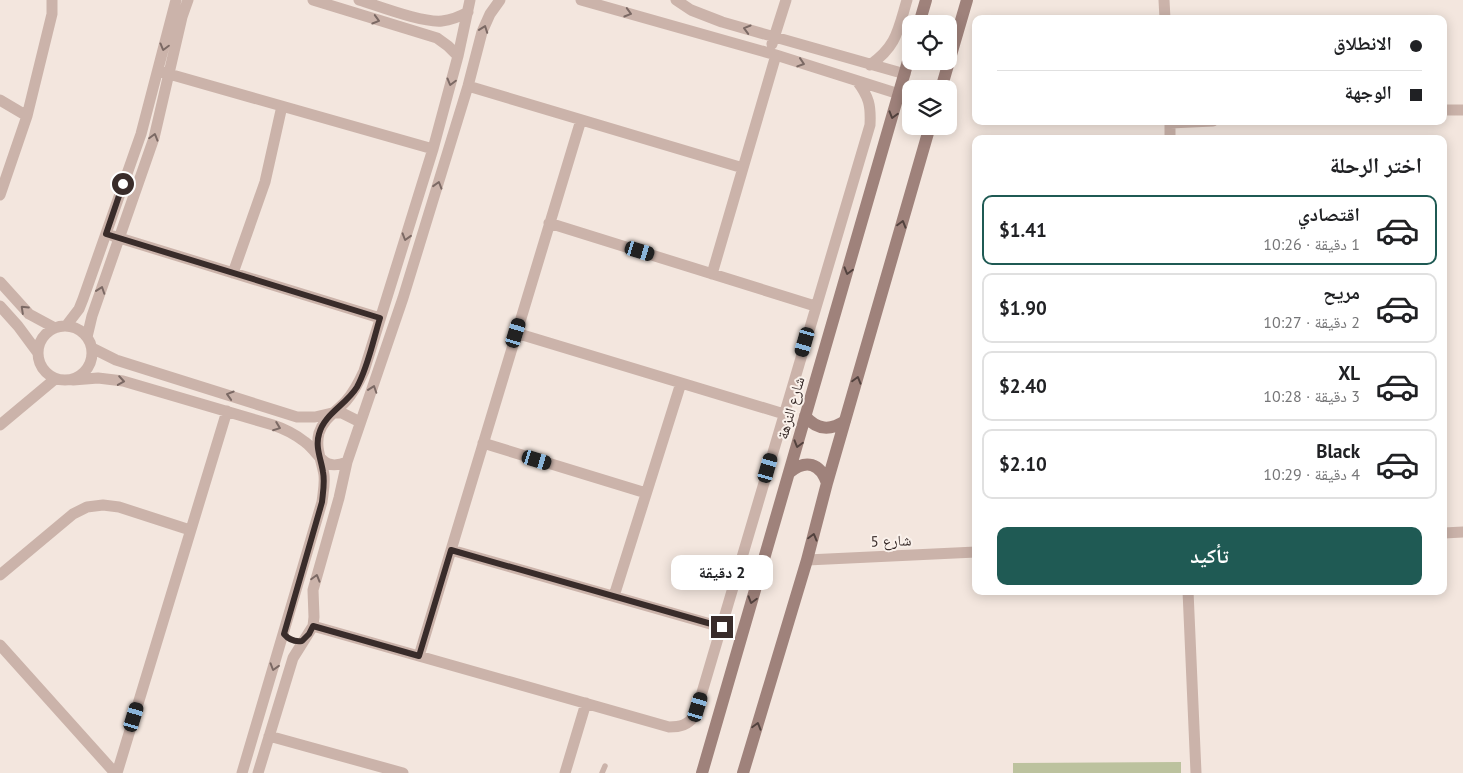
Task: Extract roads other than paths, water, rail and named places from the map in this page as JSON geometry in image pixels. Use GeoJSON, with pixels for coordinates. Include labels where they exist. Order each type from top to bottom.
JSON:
{"type":"FeatureCollection","features":[{"type":"Feature","properties":{"kind":"main road"},"geometry":{"type":"LineString","coordinates":[[922,15],[926,0]]}},
{"type":"Feature","properties":{"kind":"main road"},"geometry":{"type":"LineString","coordinates":[[944,80],[967,0]]}},
{"type":"Feature","properties":{"kind":"main road","name":"شارع النزهة"},"geometry":{"type":"LineString","coordinates":[[702,773],[906,70]]}},
{"type":"Feature","properties":{"kind":"main road"},"geometry":{"type":"LineString","coordinates":[[743,773],[807,560],[827,483],[927,135]]}},
{"type":"Feature","properties":{"kind":"main road"},"geometry":{"type":"LineString","coordinates":[[805,416],[811,423],[819,427],[837,426],[845,421]]}},
{"type":"Feature","properties":{"kind":"main road"},"geometry":{"type":"LineString","coordinates":[[790,472],[797,466],[807,464],[817,467],[824,474],[827,483]]}},
{"type":"Feature","properties":{"kind":"street"},"geometry":{"type":"LineString","coordinates":[[0,195],[27,116],[52,14],[52,0]]}},
{"type":"Feature","properties":{"kind":"street"},"geometry":{"type":"LineString","coordinates":[[73,380],[86,371],[91,364],[92,316],[154,138],[163,72],[176,0]]}},
{"type":"Feature","properties":{"kind":"street"},"geometry":{"type":"LineString","coordinates":[[38,353],[42,338],[48,332],[60,327],[79,309],[188,0]]}},
{"type":"Feature","properties":{"kind":"street"},"geometry":{"type":"LineString","coordinates":[[313,0],[344,5],[437,38],[458,56]]}},
{"type":"Feature","properties":{"kind":"street"},"geometry":{"type":"LineString","coordinates":[[359,0],[426,20],[440,22],[455,19],[468,12]]}},
{"type":"Feature","properties":{"kind":"street"},"geometry":{"type":"LineString","coordinates":[[242,773],[322,502],[324,473],[317,447],[319,434],[324,422],[346,401],[357,387],[364,371],[433,149],[458,56],[470,0]]}},
{"type":"Feature","properties":{"kind":"street"},"geometry":{"type":"LineString","coordinates":[[258,773],[293,658],[313,626],[313,590],[339,498],[347,462],[403,298],[468,86],[482,32],[490,14],[500,0]]}},
{"type":"Feature","properties":{"kind":"street"},"geometry":{"type":"LineString","coordinates":[[581,0],[772,54],[899,94]]}},
{"type":"Feature","properties":{"kind":"street"},"geometry":{"type":"LineString","coordinates":[[676,0],[691,10],[722,22],[905,74]]}},
{"type":"Feature","properties":{"kind":"street"},"geometry":{"type":"LineString","coordinates":[[712,274],[772,54],[774,37],[786,0]]}},
{"type":"Feature","properties":{"kind":"street"},"geometry":{"type":"LineString","coordinates":[[870,64],[882,57],[891,46],[897,34],[907,0]]}},
{"type":"Feature","properties":{"kind":"street"},"geometry":{"type":"LineString","coordinates":[[1164,0],[1165,15]]}},
{"type":"Feature","properties":{"kind":"street"},"geometry":{"type":"LineString","coordinates":[[163,72],[433,149]]}},
{"type":"Feature","properties":{"kind":"street"},"geometry":{"type":"LineString","coordinates":[[313,626],[669,726],[679,727],[688,723],[695,716],[870,125],[871,109],[866,94],[857,80]]}},
{"type":"Feature","properties":{"kind":"street"},"geometry":{"type":"LineString","coordinates":[[468,86],[742,168]]}},
{"type":"Feature","properties":{"kind":"street"},"geometry":{"type":"LineString","coordinates":[[0,100],[27,116]]}},
{"type":"Feature","properties":{"kind":"street"},"geometry":{"type":"LineString","coordinates":[[233,273],[265,182],[282,106]]}},
{"type":"Feature","properties":{"kind":"street"},"geometry":{"type":"LineString","coordinates":[[1447,110],[1463,110]]}},
{"type":"Feature","properties":{"kind":"street"},"geometry":{"type":"LineString","coordinates":[[419,656],[581,120]]}},
{"type":"Feature","properties":{"kind":"street"},"geometry":{"type":"LineString","coordinates":[[549,223],[815,306]]}},
{"type":"Feature","properties":{"kind":"street"},"geometry":{"type":"LineString","coordinates":[[106,234],[380,318]]}},
{"type":"Feature","properties":{"kind":"street"},"geometry":{"type":"LineString","coordinates":[[0,282],[29,314],[60,327],[78,329],[90,342],[116,360],[297,416],[315,417],[342,413],[360,422]]}},
{"type":"Feature","properties":{"kind":"street"},"geometry":{"type":"LineString","coordinates":[[0,306],[38,353],[42,368],[55,378],[73,380],[98,378],[123,381],[273,425],[292,432],[307,444],[320,459],[328,464],[338,465],[347,462]]}},
{"type":"Feature","properties":{"kind":"street"},"geometry":{"type":"LineString","coordinates":[[516,333],[784,414]]}},
{"type":"Feature","properties":{"kind":"street"},"geometry":{"type":"LineString","coordinates":[[0,425],[55,378]]}},
{"type":"Feature","properties":{"kind":"street"},"geometry":{"type":"LineString","coordinates":[[614,596],[680,383]]}},
{"type":"Feature","properties":{"kind":"street"},"geometry":{"type":"LineString","coordinates":[[116,773],[226,411]]}},
{"type":"Feature","properties":{"kind":"street"},"geometry":{"type":"LineString","coordinates":[[483,443],[646,493]]}},
{"type":"Feature","properties":{"kind":"street"},"geometry":{"type":"LineString","coordinates":[[0,576],[72,514],[87,507],[119,506],[190,530]]}},
{"type":"Feature","properties":{"kind":"street"},"geometry":{"type":"LineString","coordinates":[[1447,533],[1463,532]]}},
{"type":"Feature","properties":{"kind":"street"},"geometry":{"type":"LineString","coordinates":[[451,550],[722,627]]}},
{"type":"Feature","properties":{"kind":"street","name":"شارع 5"},"geometry":{"type":"LineString","coordinates":[[807,560],[972,552]]}},
{"type":"Feature","properties":{"kind":"street"},"geometry":{"type":"LineString","coordinates":[[1188,595],[1196,773]]}},
{"type":"Feature","properties":{"kind":"street"},"geometry":{"type":"LineString","coordinates":[[292,603],[303,603],[313,607]]}},
{"type":"Feature","properties":{"kind":"street"},"geometry":{"type":"LineString","coordinates":[[284,634],[291,641],[302,641]]}},
{"type":"Feature","properties":{"kind":"street"},"geometry":{"type":"LineString","coordinates":[[0,645],[116,773]]}},
{"type":"Feature","properties":{"kind":"street"},"geometry":{"type":"LineString","coordinates":[[565,773],[586,703]]}},
{"type":"Feature","properties":{"kind":"street"},"geometry":{"type":"LineString","coordinates":[[269,736],[384,770],[403,773]]}},
{"type":"Feature","properties":{"kind":"lane"},"geometry":{"type":"LineString","coordinates":[[602,773],[605,766]]}}]}
